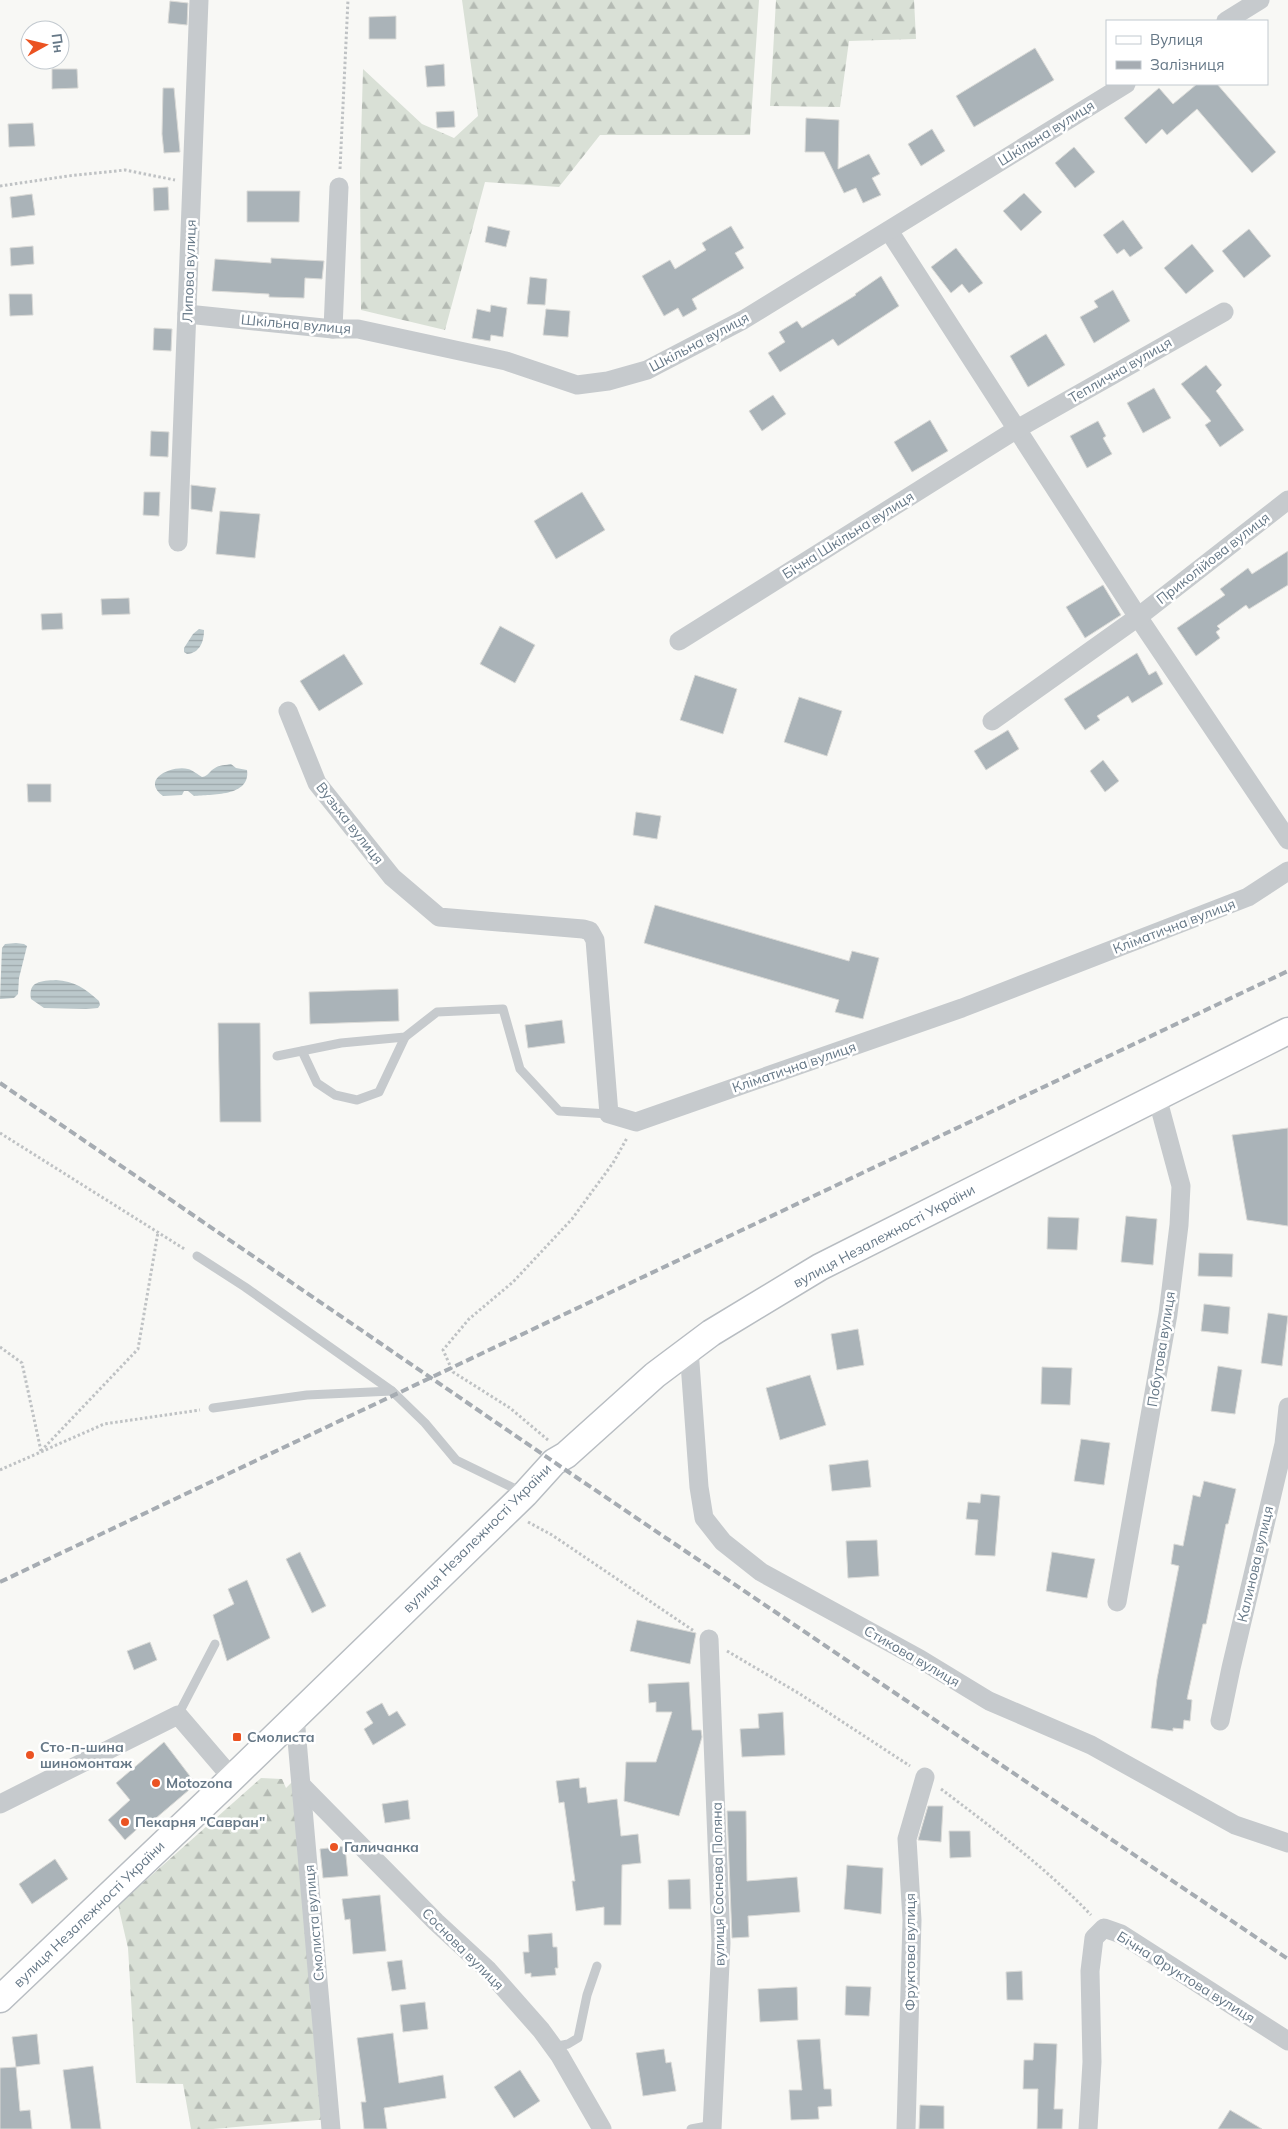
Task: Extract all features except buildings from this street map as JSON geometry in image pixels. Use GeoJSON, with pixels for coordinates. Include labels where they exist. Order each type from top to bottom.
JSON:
{"type":"FeatureCollection","features":[{"type":"Feature","properties":{"kind":"main road","name":"вулиця Незалежності України"},"geometry":{"type":"LineString","coordinates":[[0,1999],[295,1717],[516,1502],[554,1462],[566,1455],[655,1375],[689,1349],[711,1333],[820,1267],[1288,1031]]}},
{"type":"Feature","properties":{"kind":"street","name":"Липова вулиця"},"geometry":{"type":"LineString","coordinates":[[178,542],[200,0]]}},
{"type":"Feature","properties":{"kind":"street"},"geometry":{"type":"LineString","coordinates":[[1228,20],[1260,0]]}},
{"type":"Feature","properties":{"kind":"street","name":"Шкільна вулиця"},"geometry":{"type":"LineString","coordinates":[[187,314],[358,329],[506,361],[577,385],[608,381],[647,370],[743,320],[889,231],[1118,86]]}},
{"type":"Feature","properties":{"kind":"street"},"geometry":{"type":"LineString","coordinates":[[333,328],[339,187]]}},
{"type":"Feature","properties":{"kind":"street"},"geometry":{"type":"LineString","coordinates":[[889,231],[1138,617],[1288,840]]}},
{"type":"Feature","properties":{"kind":"street","name":"Теплична вулиця"},"geometry":{"type":"LineString","coordinates":[[1017,429],[1224,312]]}},
{"type":"Feature","properties":{"kind":"street","name":"Бічна Шкільна вулиця"},"geometry":{"type":"LineString","coordinates":[[679,641],[1017,429]]}},
{"type":"Feature","properties":{"kind":"street","name":"Приколійова вулиця"},"geometry":{"type":"LineString","coordinates":[[992,721],[1138,617],[1288,500]]}},
{"type":"Feature","properties":{"kind":"street","name":"Вузька вулиця"},"geometry":{"type":"LineString","coordinates":[[288,711],[317,783],[392,876],[439,917],[583,929],[590,932],[595,940],[610,1114]]}},
{"type":"Feature","properties":{"kind":"street","name":"Кліматична вулиця"},"geometry":{"type":"LineString","coordinates":[[636,1122],[962,1008],[1248,897],[1288,871]]}},
{"type":"Feature","properties":{"kind":"street","name":"Побутова вулиця"},"geometry":{"type":"LineString","coordinates":[[1117,1602],[1168,1314],[1179,1225],[1181,1186],[1157,1097]]}},
{"type":"Feature","properties":{"kind":"street"},"geometry":{"type":"LineString","coordinates":[[610,1114],[636,1122]]}},
{"type":"Feature","properties":{"kind":"street","name":"Стикова вулиця"},"geometry":{"type":"LineString","coordinates":[[689,1349],[699,1487],[704,1518],[723,1542],[761,1572],[920,1659],[988,1701],[1091,1745],[1236,1825],[1288,1843]]}},
{"type":"Feature","properties":{"kind":"street","name":"Калинова вулиця"},"geometry":{"type":"LineString","coordinates":[[1220,1721],[1284,1444],[1288,1407]]}},
{"type":"Feature","properties":{"kind":"street","name":"вулиця Соснова Поляна"},"geometry":{"type":"LineString","coordinates":[[709,1639],[721,1943],[712,2127]]}},
{"type":"Feature","properties":{"kind":"street"},"geometry":{"type":"LineString","coordinates":[[0,1804],[178,1715],[232,1778]]}},
{"type":"Feature","properties":{"kind":"street","name":"Смолиста вулиця"},"geometry":{"type":"LineString","coordinates":[[295,1717],[330,2129]]}},
{"type":"Feature","properties":{"kind":"street","name":"Фруктова вулиця"},"geometry":{"type":"LineString","coordinates":[[906,2129],[912,1920],[907,1839],[925,1778]]}},
{"type":"Feature","properties":{"kind":"street","name":"Соснова вулиця"},"geometry":{"type":"LineString","coordinates":[[302,1786],[436,1922],[488,1970],[542,2030],[602,2129]]}},
{"type":"Feature","properties":{"kind":"street","name":"Бічна Фруктова вулиця"},"geometry":{"type":"LineString","coordinates":[[1088,2129],[1092,2062],[1090,1970],[1094,1938],[1104,1928],[1121,1934],[1288,2041]]}},
{"type":"Feature","properties":{"kind":"lane"},"geometry":{"type":"LineString","coordinates":[[302,1051],[317,1083],[335,1095],[357,1100],[379,1092],[405,1037],[437,1012],[503,1009],[520,1069],[558,1111],[610,1114]]}},
{"type":"Feature","properties":{"kind":"lane"},"geometry":{"type":"LineString","coordinates":[[277,1056],[341,1042],[405,1037]]}},
{"type":"Feature","properties":{"kind":"lane"},"geometry":{"type":"LineString","coordinates":[[197,1256],[245,1287],[392,1391],[425,1423],[456,1460],[516,1502]]}},
{"type":"Feature","properties":{"kind":"lane"},"geometry":{"type":"LineString","coordinates":[[213,1408],[307,1395],[392,1391]]}},
{"type":"Feature","properties":{"kind":"lane"},"geometry":{"type":"LineString","coordinates":[[178,1715],[215,1644]]}},
{"type":"Feature","properties":{"kind":"lane"},"geometry":{"type":"LineString","coordinates":[[553,2047],[568,2044],[578,2038],[587,1995],[597,1966]]}},
{"type":"Feature","properties":{"kind":"lane"},"geometry":{"type":"LineString","coordinates":[[691,2129],[712,2127]]}},
{"type":"Feature","properties":{"kind":"path"},"geometry":{"type":"LineString","coordinates":[[339,187],[348,0]]}},
{"type":"Feature","properties":{"kind":"path"},"geometry":{"type":"LineString","coordinates":[[0,186],[125,170],[192,184]]}},
{"type":"Feature","properties":{"kind":"path"},"geometry":{"type":"LineString","coordinates":[[566,1455],[510,1408],[453,1372],[443,1350],[469,1319],[513,1282],[572,1219],[613,1163],[636,1122]]}},
{"type":"Feature","properties":{"kind":"path"},"geometry":{"type":"LineString","coordinates":[[0,1133],[197,1256]]}},
{"type":"Feature","properties":{"kind":"path"},"geometry":{"type":"LineString","coordinates":[[41,1450],[138,1349],[158,1232]]}},
{"type":"Feature","properties":{"kind":"path"},"geometry":{"type":"LineString","coordinates":[[0,1347],[22,1363],[41,1450]]}},
{"type":"Feature","properties":{"kind":"path"},"geometry":{"type":"LineString","coordinates":[[0,1470],[41,1450],[104,1424],[213,1408]]}},
{"type":"Feature","properties":{"kind":"path"},"geometry":{"type":"LineString","coordinates":[[516,1502],[552,1535],[709,1639],[892,1753],[1011,1842],[1070,1892],[1104,1928]]}},
{"type":"Feature","properties":{"kind":"green space"},"geometry":{"type":"Polygon","coordinates":[[[462,0],[759,0],[750,135],[600,135],[559,187],[485,182],[445,330],[361,310],[360,174],[363,69],[422,124],[454,138],[478,116],[462,0]]]}},
{"type":"Feature","properties":{"kind":"green space"},"geometry":{"type":"Polygon","coordinates":[[[776,0],[914,0],[916,39],[849,41],[840,107],[770,106],[776,0]]]}},
{"type":"Feature","properties":{"kind":"green space"},"geometry":{"type":"Polygon","coordinates":[[[301,1773],[330,2119],[213,2129],[191,2129],[183,2084],[136,2083],[128,1948],[118,1905],[261,1778],[282,1779],[286,1788],[301,1773]]]}},
{"type":"Feature","properties":{"kind":"shaded area"},"geometry":{"type":"Polygon","coordinates":[[[199,629],[204,630],[200,646],[195,651],[187,654],[184,652],[184,648],[193,634],[199,629]]]}},
{"type":"Feature","properties":{"kind":"shaded area"},"geometry":{"type":"Polygon","coordinates":[[[231,764],[236,768],[247,770],[247,779],[236,790],[219,794],[194,796],[188,791],[184,791],[182,795],[163,796],[157,790],[155,784],[161,775],[174,769],[192,770],[202,777],[217,767],[231,764]]]}},
{"type":"Feature","properties":{"kind":"shaded area"},"geometry":{"type":"Polygon","coordinates":[[[16,943],[27,946],[19,978],[18,994],[14,998],[0,999],[2,948],[5,944],[16,943]]]}},
{"type":"Feature","properties":{"kind":"shaded area"},"geometry":{"type":"Polygon","coordinates":[[[56,980],[79,986],[99,1001],[100,1005],[98,1008],[86,1009],[44,1008],[31,999],[34,985],[56,980]]]}},
{"type":"Feature","properties":{"kind":"railway"},"geometry":{"type":"LineString","coordinates":[[0,1582],[1288,971]]}},
{"type":"Feature","properties":{"kind":"railway"},"geometry":{"type":"LineString","coordinates":[[0,1083],[570,1473],[1288,1959]]}},
{"type":"Feature","properties":{"kind":"place","name":"Смолиста"},"geometry":{"type":"Point","coordinates":[237,1737]}},
{"type":"Feature","properties":{"kind":"place","name":"Сто-п-шина шиномонтаж"},"geometry":{"type":"Point","coordinates":[30,1755]}},
{"type":"Feature","properties":{"kind":"place","name":"Motozona"},"geometry":{"type":"Point","coordinates":[156,1783]}},
{"type":"Feature","properties":{"kind":"place","name":"Пекарня \"Савран\""},"geometry":{"type":"Point","coordinates":[125,1822]}},
{"type":"Feature","properties":{"kind":"place","name":"Галичанка"},"geometry":{"type":"Point","coordinates":[334,1847]}}]}
